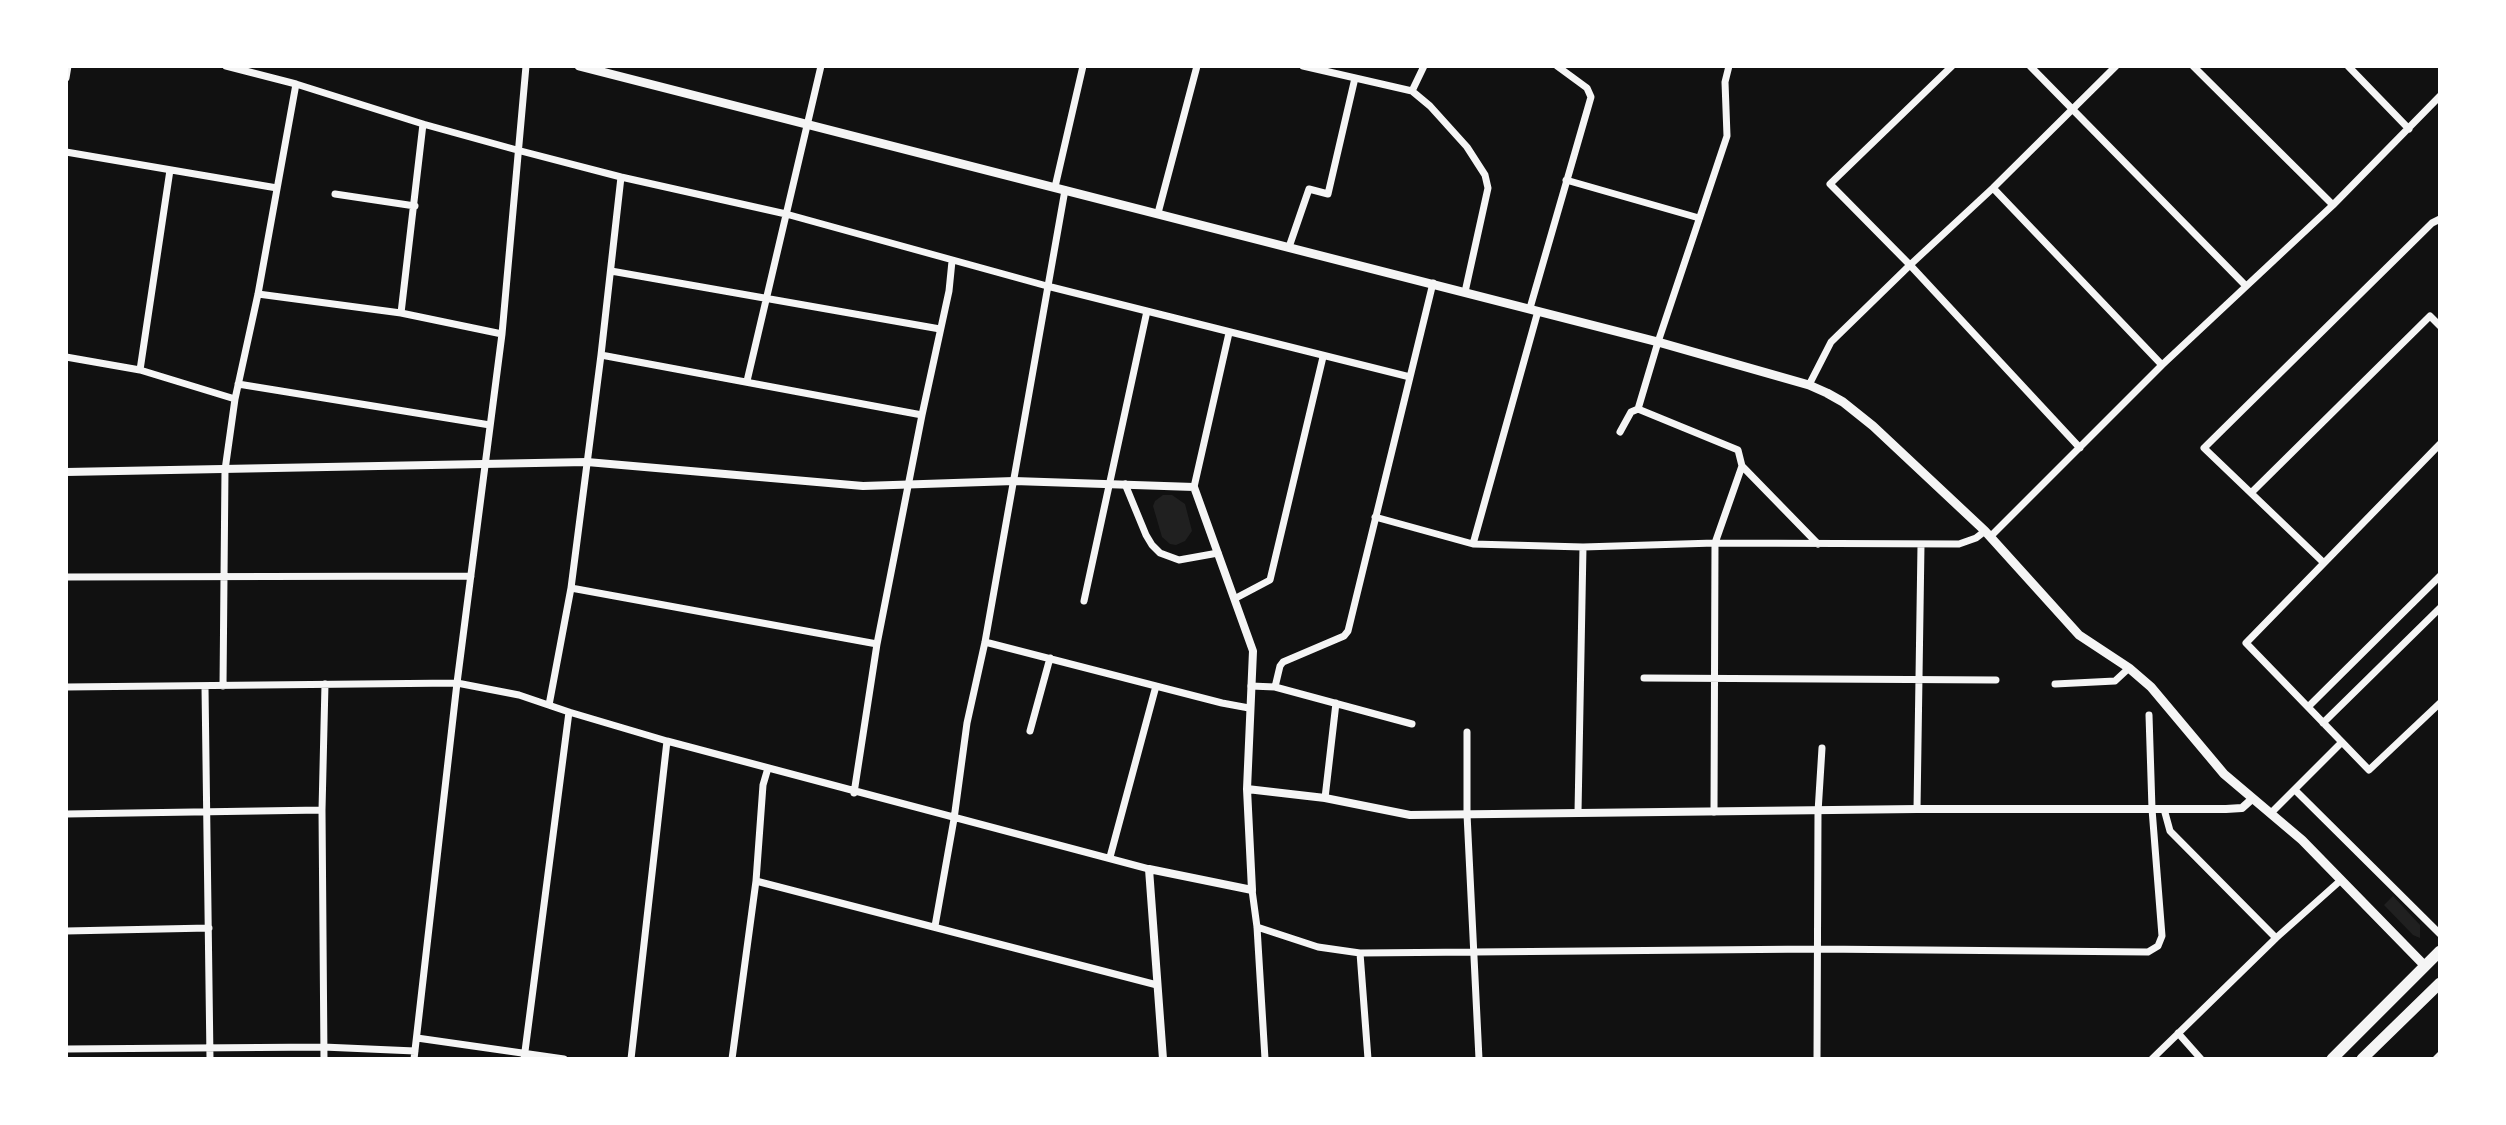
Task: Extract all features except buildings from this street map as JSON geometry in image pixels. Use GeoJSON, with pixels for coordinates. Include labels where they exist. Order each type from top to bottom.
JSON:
{"type":"FeatureCollection","features":[{"type":"Feature","properties":{"kind":"highway"},"geometry":{"type":"LineString","coordinates":[[2332,1059],[2440,951]]}},
{"type":"Feature","properties":{"kind":"highway"},"geometry":{"type":"LineString","coordinates":[[2362,1059],[2440,983]]}},
{"type":"Feature","properties":{"kind":"main road"},"geometry":{"type":"LineString","coordinates":[[579,66],[1433,283],[1809,385],[1843,402],[1866,420],[1988,534],[2079,635],[2129,668],[2158,694],[2224,774],[2302,840],[2425,966]]}},
{"type":"Feature","properties":{"kind":"street"},"geometry":{"type":"LineString","coordinates":[[66,78],[68,66]]}},
{"type":"Feature","properties":{"kind":"street"},"geometry":{"type":"LineString","coordinates":[[226,66],[517,150],[786,214],[1047,286],[1410,377]]}},
{"type":"Feature","properties":{"kind":"street"},"geometry":{"type":"LineString","coordinates":[[66,1049],[323,1047],[415,1055],[457,683],[502,334],[526,66]]}},
{"type":"Feature","properties":{"kind":"street"},"geometry":{"type":"LineString","coordinates":[[747,381],[821,66]]}},
{"type":"Feature","properties":{"kind":"street"},"geometry":{"type":"LineString","coordinates":[[935,926],[967,723],[1014,481],[1082,66]]}},
{"type":"Feature","properties":{"kind":"street"},"geometry":{"type":"LineString","coordinates":[[1158,213],[1197,66]]}},
{"type":"Feature","properties":{"kind":"street"},"geometry":{"type":"LineString","coordinates":[[1303,66],[1412,91],[1467,147],[1485,175],[1488,188],[1465,292]]}},
{"type":"Feature","properties":{"kind":"street"},"geometry":{"type":"LineString","coordinates":[[1412,91],[1424,66]]}},
{"type":"Feature","properties":{"kind":"street"},"geometry":{"type":"LineString","coordinates":[[1473,544],[1566,180],[1591,97],[1587,88],[1557,66]]}},
{"type":"Feature","properties":{"kind":"street"},"geometry":{"type":"LineString","coordinates":[[1638,409],[1727,136],[1725,82],[1729,66]]}},
{"type":"Feature","properties":{"kind":"street"},"geometry":{"type":"LineString","coordinates":[[1952,66],[1830,184],[2080,448]]}},
{"type":"Feature","properties":{"kind":"street"},"geometry":{"type":"LineString","coordinates":[[2030,66],[2246,286]]}},
{"type":"Feature","properties":{"kind":"street"},"geometry":{"type":"LineString","coordinates":[[1809,385],[1831,342],[2116,66]]}},
{"type":"Feature","properties":{"kind":"street"},"geometry":{"type":"LineString","coordinates":[[2193,66],[2333,205]]}},
{"type":"Feature","properties":{"kind":"street"},"geometry":{"type":"LineString","coordinates":[[2348,66],[2409,129]]}},
{"type":"Feature","properties":{"kind":"street"},"geometry":{"type":"LineString","coordinates":[[1289,247],[1309,189],[1328,194],[1355,78]]}},
{"type":"Feature","properties":{"kind":"street"},"geometry":{"type":"LineString","coordinates":[[223,686],[225,470],[235,399],[258,294],[296,84]]}},
{"type":"Feature","properties":{"kind":"street"},"geometry":{"type":"LineString","coordinates":[[1375,517],[1473,544],[1583,547],[1715,543],[1921,545],[1959,544],[1988,534],[2333,205],[2440,96]]}},
{"type":"Feature","properties":{"kind":"street"},"geometry":{"type":"LineString","coordinates":[[401,313],[423,124]]}},
{"type":"Feature","properties":{"kind":"street"},"geometry":{"type":"LineString","coordinates":[[66,152],[277,188]]}},
{"type":"Feature","properties":{"kind":"street"},"geometry":{"type":"LineString","coordinates":[[140,370],[170,170]]}},
{"type":"Feature","properties":{"kind":"street"},"geometry":{"type":"LineString","coordinates":[[549,705],[571,588],[621,177]]}},
{"type":"Feature","properties":{"kind":"street"},"geometry":{"type":"LineString","coordinates":[[1566,180],[1699,218]]}},
{"type":"Feature","properties":{"kind":"street"},"geometry":{"type":"LineString","coordinates":[[1993,188],[2162,365]]}},
{"type":"Feature","properties":{"kind":"street"},"geometry":{"type":"LineString","coordinates":[[335,194],[415,206]]}},
{"type":"Feature","properties":{"kind":"street"},"geometry":{"type":"LineString","coordinates":[[2324,563],[2204,448],[2432,223],[2440,219]]}},
{"type":"Feature","properties":{"kind":"street"},"geometry":{"type":"LineString","coordinates":[[854,793],[877,644],[949,291],[952,261]]}},
{"type":"Feature","properties":{"kind":"street"},"geometry":{"type":"LineString","coordinates":[[611,271],[940,329]]}},
{"type":"Feature","properties":{"kind":"street"},"geometry":{"type":"LineString","coordinates":[[1275,687],[1283,662],[1344,636],[1348,631],[1433,283]]}},
{"type":"Feature","properties":{"kind":"street"},"geometry":{"type":"LineString","coordinates":[[258,294],[401,313],[502,334]]}},
{"type":"Feature","properties":{"kind":"street"},"geometry":{"type":"LineString","coordinates":[[1084,601],[1147,311]]}},
{"type":"Feature","properties":{"kind":"street"},"geometry":{"type":"LineString","coordinates":[[2251,493],[2430,316],[2440,326]]}},
{"type":"Feature","properties":{"kind":"street"},"geometry":{"type":"LineString","coordinates":[[1229,333],[1194,487],[1253,651],[1247,789],[1265,1059]]}},
{"type":"Feature","properties":{"kind":"street"},"geometry":{"type":"LineString","coordinates":[[601,355],[922,415]]}},
{"type":"Feature","properties":{"kind":"street"},"geometry":{"type":"LineString","coordinates":[[66,357],[140,370],[235,399]]}},
{"type":"Feature","properties":{"kind":"street"},"geometry":{"type":"LineString","coordinates":[[1236,598],[1270,580],[1323,357]]}},
{"type":"Feature","properties":{"kind":"street"},"geometry":{"type":"LineString","coordinates":[[238,384],[490,425]]}},
{"type":"Feature","properties":{"kind":"street"},"geometry":{"type":"LineString","coordinates":[[1620,432],[1631,412],[1638,409],[1738,450],[1742,466],[1818,544]]}},
{"type":"Feature","properties":{"kind":"street"},"geometry":{"type":"LineString","coordinates":[[2440,444],[2246,643],[2369,770],[2440,703]]}},
{"type":"Feature","properties":{"kind":"street"},"geometry":{"type":"LineString","coordinates":[[66,472],[587,462],[863,486],[1014,481],[1194,487]]}},
{"type":"Feature","properties":{"kind":"street"},"geometry":{"type":"LineString","coordinates":[[1714,812],[1715,543],[1742,466]]}},
{"type":"Feature","properties":{"kind":"street"},"geometry":{"type":"LineString","coordinates":[[1125,484],[1146,535],[1160,553],[1179,560],[1218,553]]}},
{"type":"Feature","properties":{"kind":"street"},"geometry":{"type":"LineString","coordinates":[[1917,809],[1921,545]]}},
{"type":"Feature","properties":{"kind":"street"},"geometry":{"type":"LineString","coordinates":[[1578,812],[1583,547]]}},
{"type":"Feature","properties":{"kind":"street"},"geometry":{"type":"LineString","coordinates":[[66,577],[471,576]]}},
{"type":"Feature","properties":{"kind":"street"},"geometry":{"type":"LineString","coordinates":[[2308,707],[2440,576]]}},
{"type":"Feature","properties":{"kind":"street"},"geometry":{"type":"LineString","coordinates":[[571,588],[877,644]]}},
{"type":"Feature","properties":{"kind":"street"},"geometry":{"type":"LineString","coordinates":[[2323,723],[2440,608]]}},
{"type":"Feature","properties":{"kind":"street"},"geometry":{"type":"LineString","coordinates":[[985,642],[1249,708]]}},
{"type":"Feature","properties":{"kind":"street"},"geometry":{"type":"LineString","coordinates":[[1030,731],[1050,658]]}},
{"type":"Feature","properties":{"kind":"street"},"geometry":{"type":"LineString","coordinates":[[2055,684],[2115,681],[2129,668]]}},
{"type":"Feature","properties":{"kind":"street"},"geometry":{"type":"LineString","coordinates":[[1644,678],[1996,680]]}},
{"type":"Feature","properties":{"kind":"street"},"geometry":{"type":"LineString","coordinates":[[66,687],[457,683],[519,695],[667,741],[854,793],[1149,869],[1252,890]]}},
{"type":"Feature","properties":{"kind":"street"},"geometry":{"type":"LineString","coordinates":[[324,1059],[322,810],[325,684]]}},
{"type":"Feature","properties":{"kind":"street"},"geometry":{"type":"LineString","coordinates":[[1110,857],[1156,686]]}},
{"type":"Feature","properties":{"kind":"street"},"geometry":{"type":"LineString","coordinates":[[1251,686],[1275,687],[1412,724]]}},
{"type":"Feature","properties":{"kind":"street"},"geometry":{"type":"LineString","coordinates":[[205,687],[210,1059]]}},
{"type":"Feature","properties":{"kind":"street"},"geometry":{"type":"LineString","coordinates":[[1325,798],[1336,703]]}},
{"type":"Feature","properties":{"kind":"street"},"geometry":{"type":"LineString","coordinates":[[524,1056],[569,712]]}},
{"type":"Feature","properties":{"kind":"street"},"geometry":{"type":"LineString","coordinates":[[1257,927],[1308,945],[1360,953],[1816,949],[2148,952],[2158,946],[2162,936],[2152,809],[2149,715]]}},
{"type":"Feature","properties":{"kind":"street"},"geometry":{"type":"LineString","coordinates":[[1467,732],[1467,814],[1479,1059]]}},
{"type":"Feature","properties":{"kind":"street"},"geometry":{"type":"LineString","coordinates":[[631,1059],[667,741]]}},
{"type":"Feature","properties":{"kind":"street"},"geometry":{"type":"LineString","coordinates":[[2271,813],[2342,742]]}},
{"type":"Feature","properties":{"kind":"street"},"geometry":{"type":"LineString","coordinates":[[1817,1059],[1818,812],[1822,748]]}},
{"type":"Feature","properties":{"kind":"street"},"geometry":{"type":"LineString","coordinates":[[732,1059],[756,881],[763,785],[768,768]]}},
{"type":"Feature","properties":{"kind":"street"},"geometry":{"type":"LineString","coordinates":[[1247,789],[1325,798],[1410,815],[2242,808],[2252,799]]}},
{"type":"Feature","properties":{"kind":"street"},"geometry":{"type":"LineString","coordinates":[[2295,790],[2440,934]]}},
{"type":"Feature","properties":{"kind":"street"},"geometry":{"type":"LineString","coordinates":[[2164,809],[2165,822],[2170,831],[2276,938]]}},
{"type":"Feature","properties":{"kind":"street"},"geometry":{"type":"LineString","coordinates":[[66,814],[322,810]]}},
{"type":"Feature","properties":{"kind":"street"},"geometry":{"type":"LineString","coordinates":[[1149,869],[1163,1059]]}},
{"type":"Feature","properties":{"kind":"street"},"geometry":{"type":"LineString","coordinates":[[2152,1059],[2276,938],[2341,880]]}},
{"type":"Feature","properties":{"kind":"street"},"geometry":{"type":"LineString","coordinates":[[756,881],[1157,985]]}},
{"type":"Feature","properties":{"kind":"street"},"geometry":{"type":"LineString","coordinates":[[66,931],[209,928]]}},
{"type":"Feature","properties":{"kind":"street"},"geometry":{"type":"LineString","coordinates":[[1360,953],[1368,1059]]}},
{"type":"Feature","properties":{"kind":"street"},"geometry":{"type":"LineString","coordinates":[[2178,1033],[2201,1059]]}},
{"type":"Feature","properties":{"kind":"street"},"geometry":{"type":"LineString","coordinates":[[417,1038],[524,1056],[564,1059]]}},
{"type":"Feature","properties":{"kind":"shaded area"},"geometry":{"type":"Polygon","coordinates":[[[1163,495],[1172,495],[1185,504],[1192,531],[1185,541],[1176,545],[1162,537],[1153,506],[1163,495]]]}},
{"type":"Feature","properties":{"kind":"shaded area"},"geometry":{"type":"Polygon","coordinates":[[[2393,896],[2420,925],[2420,938],[2413,935],[2384,905],[2393,896]]]}}]}
